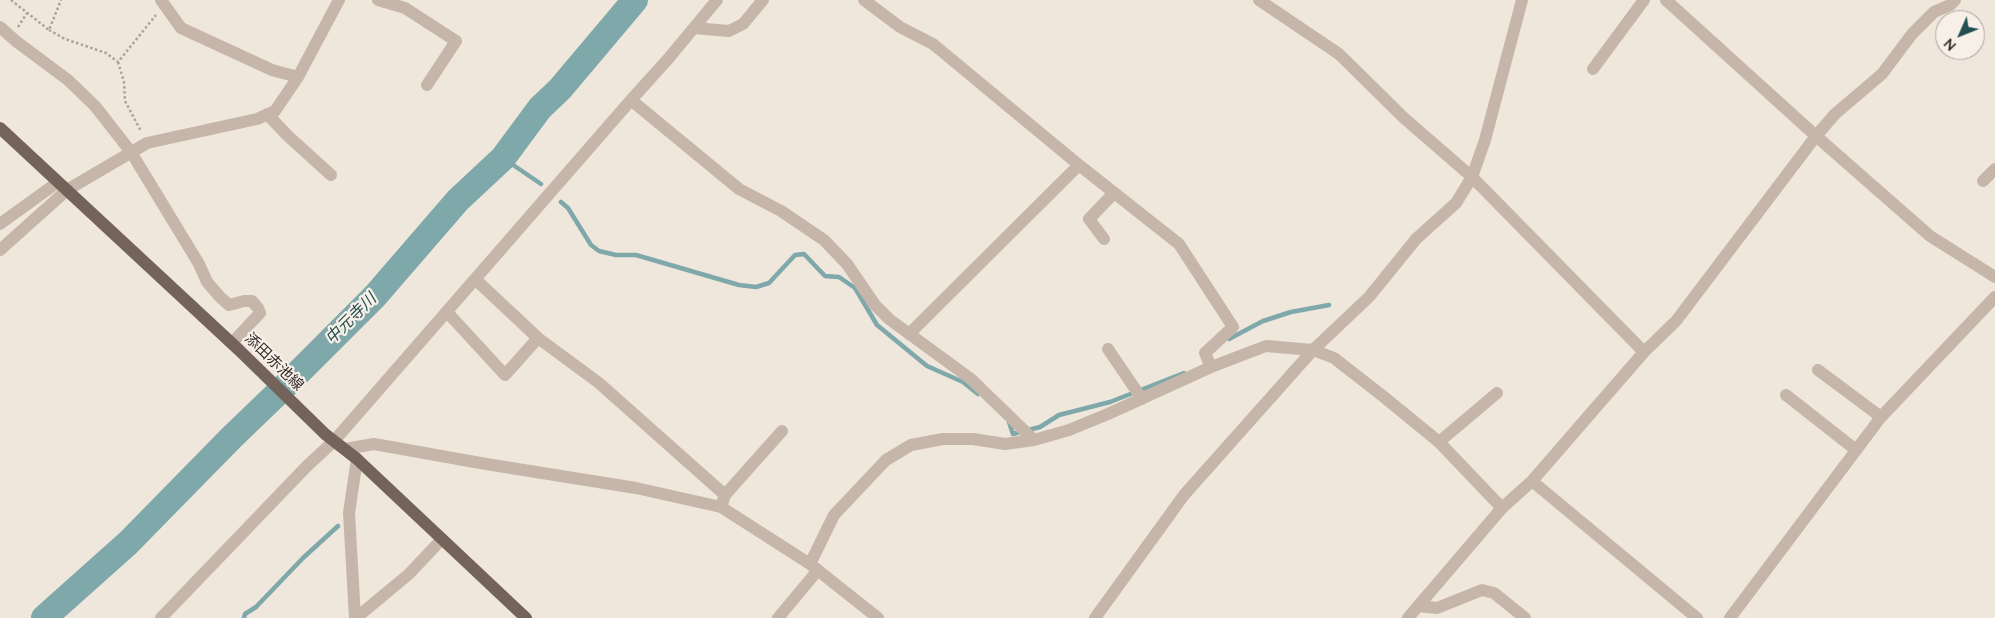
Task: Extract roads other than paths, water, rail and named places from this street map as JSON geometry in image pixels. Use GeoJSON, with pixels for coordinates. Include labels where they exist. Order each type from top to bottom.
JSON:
{"type":"FeatureCollection","features":[{"type":"Feature","properties":{"kind":"main road","name":"添田赤池線"},"geometry":{"type":"LineString","coordinates":[[0,128],[236,347],[329,437],[357,458],[526,618]]}},
{"type":"Feature","properties":{"kind":"street"},"geometry":{"type":"LineString","coordinates":[[0,224],[62,186],[145,145],[257,120],[275,110],[298,77],[339,0]]}},
{"type":"Feature","properties":{"kind":"street"},"geometry":{"type":"LineString","coordinates":[[378,0],[405,8],[456,41],[427,85]]}},
{"type":"Feature","properties":{"kind":"street"},"geometry":{"type":"LineString","coordinates":[[161,618],[300,473],[329,437],[447,312],[668,60],[717,0]]}},
{"type":"Feature","properties":{"kind":"street"},"geometry":{"type":"LineString","coordinates":[[694,28],[730,31],[743,24],[763,0]]}},
{"type":"Feature","properties":{"kind":"street"},"geometry":{"type":"LineString","coordinates":[[864,0],[900,27],[933,44],[1079,165],[1179,244],[1233,327],[1205,353],[1211,367]]}},
{"type":"Feature","properties":{"kind":"street"},"geometry":{"type":"LineString","coordinates":[[1259,0],[1339,54],[1404,118],[1472,177],[1644,352]]}},
{"type":"Feature","properties":{"kind":"street"},"geometry":{"type":"LineString","coordinates":[[1095,618],[1184,495],[1313,350],[1369,297],[1416,239],[1456,203],[1472,177],[1485,140],[1522,0]]}},
{"type":"Feature","properties":{"kind":"street"},"geometry":{"type":"LineString","coordinates":[[1593,69],[1644,0]]}},
{"type":"Feature","properties":{"kind":"street"},"geometry":{"type":"LineString","coordinates":[[1666,0],[1930,236],[1995,278]]}},
{"type":"Feature","properties":{"kind":"street"},"geometry":{"type":"LineString","coordinates":[[1408,618],[1502,508],[1532,481],[1644,352],[1676,322],[1816,136],[1835,114],[1882,74],[1912,34],[1934,12],[1950,5],[1955,0]]}},
{"type":"Feature","properties":{"kind":"street"},"geometry":{"type":"LineString","coordinates":[[163,2],[181,28],[272,70],[298,77]]}},
{"type":"Feature","properties":{"kind":"street"},"geometry":{"type":"LineString","coordinates":[[0,27],[68,80],[94,106],[131,152],[199,264],[207,282],[229,306],[244,301],[252,301],[258,308],[260,313],[236,347]]}},
{"type":"Feature","properties":{"kind":"street"},"geometry":{"type":"LineString","coordinates":[[631,100],[739,189],[781,211],[824,240],[847,264],[876,305],[889,319],[971,379],[1034,440]]}},
{"type":"Feature","properties":{"kind":"street"},"geometry":{"type":"LineString","coordinates":[[267,114],[331,175]]}},
{"type":"Feature","properties":{"kind":"street"},"geometry":{"type":"LineString","coordinates":[[909,334],[1079,165]]}},
{"type":"Feature","properties":{"kind":"street"},"geometry":{"type":"LineString","coordinates":[[1983,181],[1995,169]]}},
{"type":"Feature","properties":{"kind":"street"},"geometry":{"type":"LineString","coordinates":[[0,250],[62,186]]}},
{"type":"Feature","properties":{"kind":"street"},"geometry":{"type":"LineString","coordinates":[[1104,239],[1089,219],[1114,193]]}},
{"type":"Feature","properties":{"kind":"street"},"geometry":{"type":"LineString","coordinates":[[475,279],[538,338],[599,383],[723,501],[814,567],[878,618]]}},
{"type":"Feature","properties":{"kind":"street"},"geometry":{"type":"LineString","coordinates":[[1730,618],[1880,417],[1995,297]]}},
{"type":"Feature","properties":{"kind":"street"},"geometry":{"type":"LineString","coordinates":[[447,312],[505,375],[538,338]]}},
{"type":"Feature","properties":{"kind":"street"},"geometry":{"type":"LineString","coordinates":[[778,618],[814,567],[834,515],[886,460],[911,445],[943,439],[973,439],[1005,444],[1034,440],[1077,426],[1211,367],[1266,346],[1313,350],[1334,358],[1384,396],[1439,442],[1502,508]]}},
{"type":"Feature","properties":{"kind":"street"},"geometry":{"type":"LineString","coordinates":[[1108,349],[1142,399]]}},
{"type":"Feature","properties":{"kind":"street"},"geometry":{"type":"LineString","coordinates":[[1818,370],[1880,417]]}},
{"type":"Feature","properties":{"kind":"street"},"geometry":{"type":"LineString","coordinates":[[1439,442],[1497,393]]}},
{"type":"Feature","properties":{"kind":"street"},"geometry":{"type":"LineString","coordinates":[[1786,395],[1856,450]]}},
{"type":"Feature","properties":{"kind":"street"},"geometry":{"type":"LineString","coordinates":[[723,501],[782,431]]}},
{"type":"Feature","properties":{"kind":"street"},"geometry":{"type":"LineString","coordinates":[[345,449],[374,444],[486,464],[723,501]]}},
{"type":"Feature","properties":{"kind":"street"},"geometry":{"type":"LineString","coordinates":[[355,618],[348,512],[357,458]]}},
{"type":"Feature","properties":{"kind":"street"},"geometry":{"type":"LineString","coordinates":[[1532,481],[1697,618]]}},
{"type":"Feature","properties":{"kind":"street"},"geometry":{"type":"LineString","coordinates":[[355,618],[409,574],[442,539]]}},
{"type":"Feature","properties":{"kind":"street"},"geometry":{"type":"LineString","coordinates":[[1419,606],[1437,608],[1482,590],[1494,593],[1525,618]]}},
{"type":"Feature","properties":{"kind":"waterway","name":"中元寺川"},"geometry":{"type":"LineString","coordinates":[[44,618],[128,543],[375,296],[458,200],[503,158],[540,108],[560,89],[635,0]]}},
{"type":"Feature","properties":{"kind":"waterway"},"geometry":{"type":"LineString","coordinates":[[503,158],[541,184]]}},
{"type":"Feature","properties":{"kind":"waterway"},"geometry":{"type":"LineString","coordinates":[[561,202],[568,208],[591,245],[599,251],[616,255],[636,255],[739,285],[756,287],[769,283],[795,255],[804,254],[825,276],[839,277],[855,288],[877,325],[927,366],[963,382],[978,394]]}},
{"type":"Feature","properties":{"kind":"waterway"},"geometry":{"type":"LineString","coordinates":[[1229,339],[1263,321],[1291,312],[1329,305]]}},
{"type":"Feature","properties":{"kind":"waterway"},"geometry":{"type":"LineString","coordinates":[[1009,422],[1013,434],[1040,427],[1059,415],[1110,402],[1184,373]]}},
{"type":"Feature","properties":{"kind":"waterway"},"geometry":{"type":"LineString","coordinates":[[244,618],[245,614],[256,607],[303,558],[338,526]]}}]}
